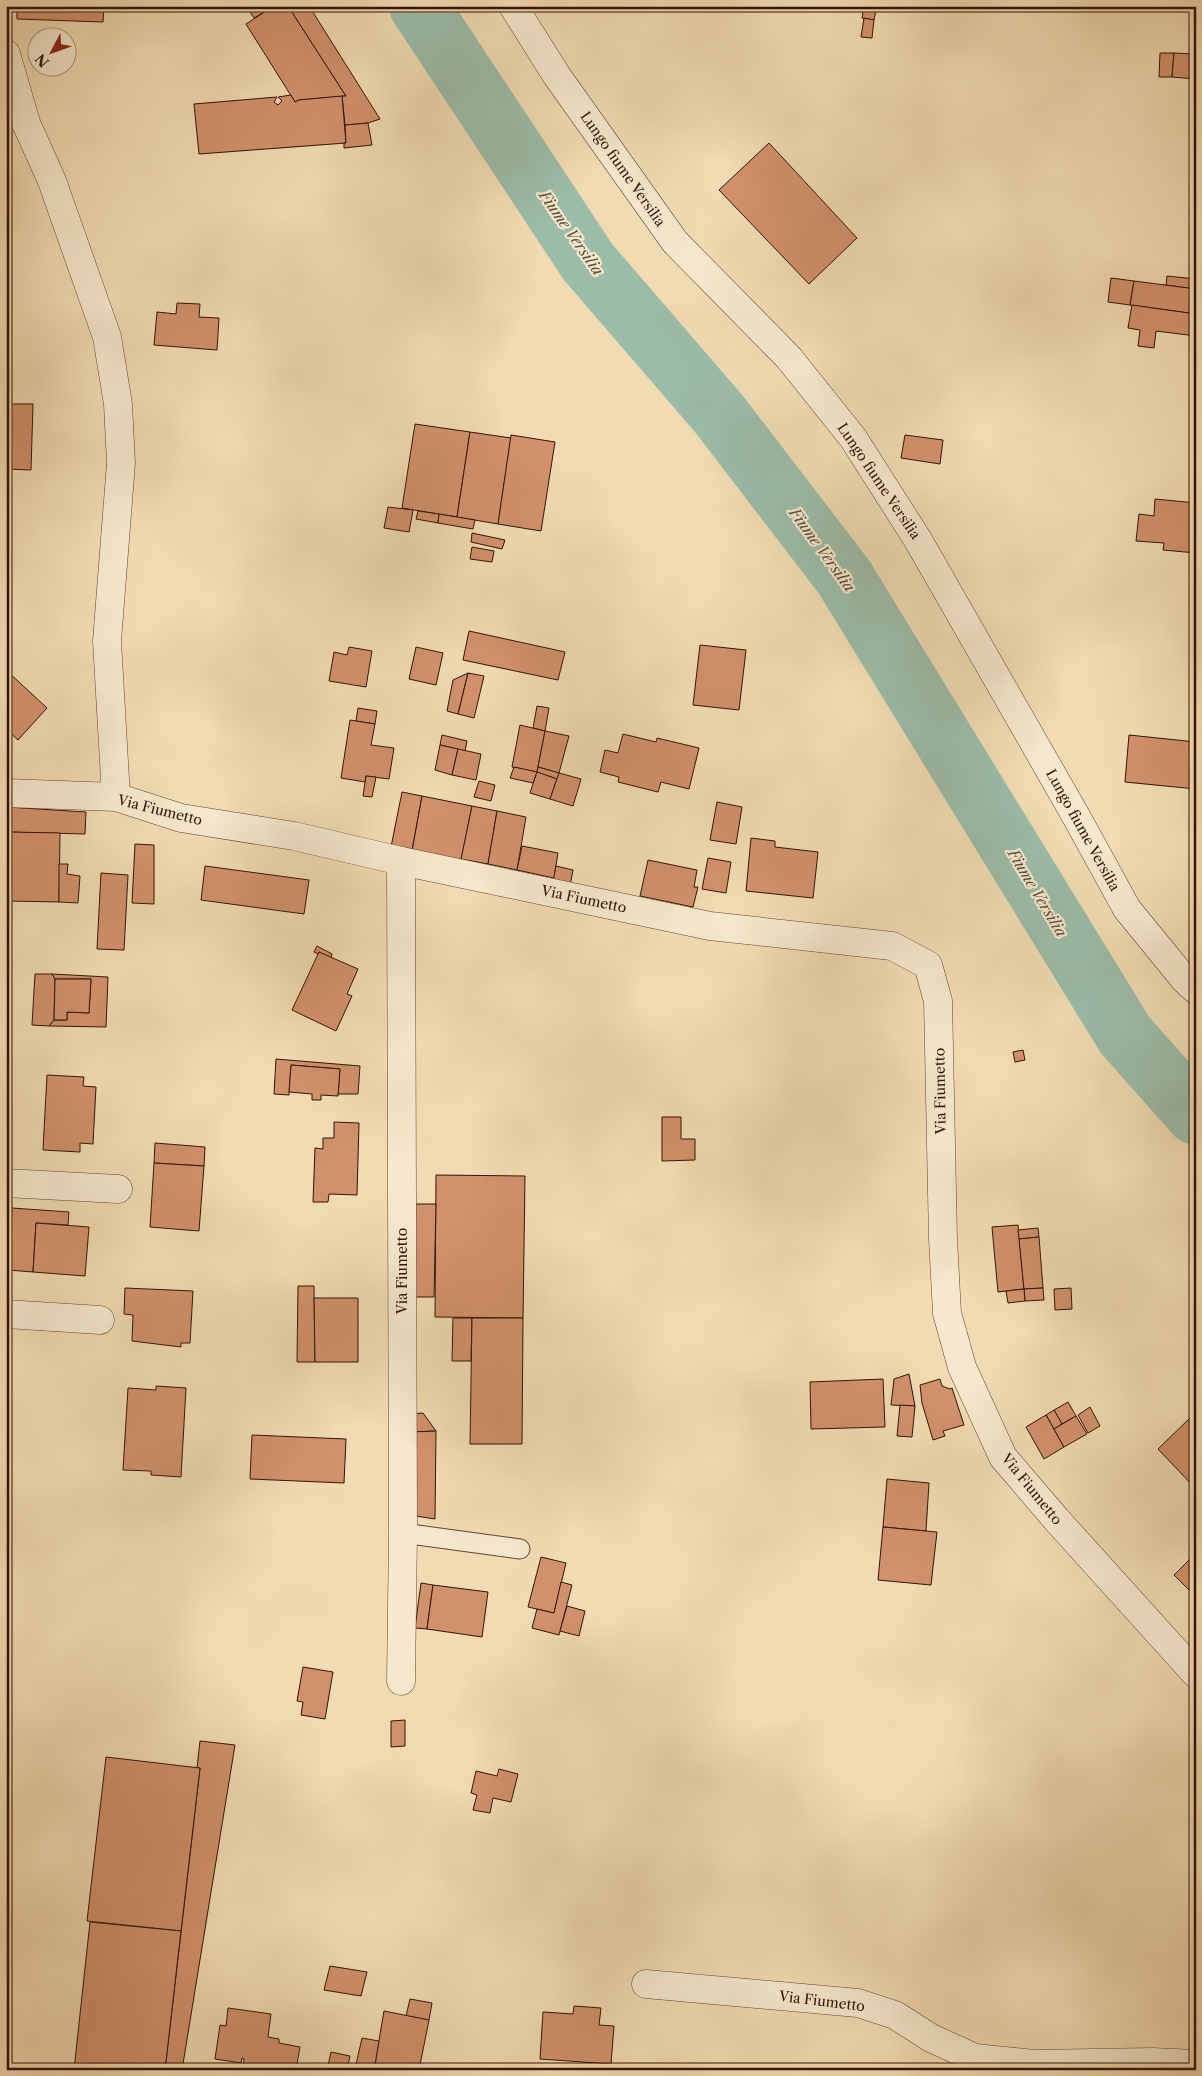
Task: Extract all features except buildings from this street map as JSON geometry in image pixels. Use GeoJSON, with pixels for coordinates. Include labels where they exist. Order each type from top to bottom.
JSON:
{"type":"FeatureCollection","features":[{"type":"Feature","properties":{"kind":"street","name":"Lungo fiume Versilia"},"geometry":{"type":"LineString","coordinates":[[513,6],[557,76],[675,242],[789,358],[853,438],[918,540],[1078,818],[1127,909],[1192,979]]}},
{"type":"Feature","properties":{"kind":"street"},"geometry":{"type":"LineString","coordinates":[[6,54],[26,123],[52,181],[107,337],[118,404],[121,463],[108,640],[116,797]]}},
{"type":"Feature","properties":{"kind":"street","name":"Via Fiumetto"},"geometry":{"type":"LineString","coordinates":[[6,793],[116,797],[180,818],[294,836],[710,926],[892,946],[928,965],[938,1001],[943,1239],[947,1313],[962,1367],[1003,1457],[1056,1520],[1196,1674]]}},
{"type":"Feature","properties":{"kind":"street","name":"Via Fiumetto"},"geometry":{"type":"LineString","coordinates":[[401,860],[403,1533],[401,1682]]}},
{"type":"Feature","properties":{"kind":"street"},"geometry":{"type":"LineString","coordinates":[[6,1183],[118,1189]]}},
{"type":"Feature","properties":{"kind":"street"},"geometry":{"type":"LineString","coordinates":[[6,1314],[100,1320]]}},
{"type":"Feature","properties":{"kind":"street","name":"Via Fiumetto"},"geometry":{"type":"LineString","coordinates":[[646,1984],[858,2003],[895,2015],[930,2038],[975,2058],[1034,2064],[1152,2062],[1196,2064]]}},
{"type":"Feature","properties":{"kind":"lane"},"geometry":{"type":"LineString","coordinates":[[403,1533],[520,1549]]}},
{"type":"Feature","properties":{"kind":"waterway","name":"Fiume Versilia"},"geometry":{"type":"LineString","coordinates":[[419,6],[588,262],[719,414],[844,577],[1125,1035],[1196,1115]]}}]}
